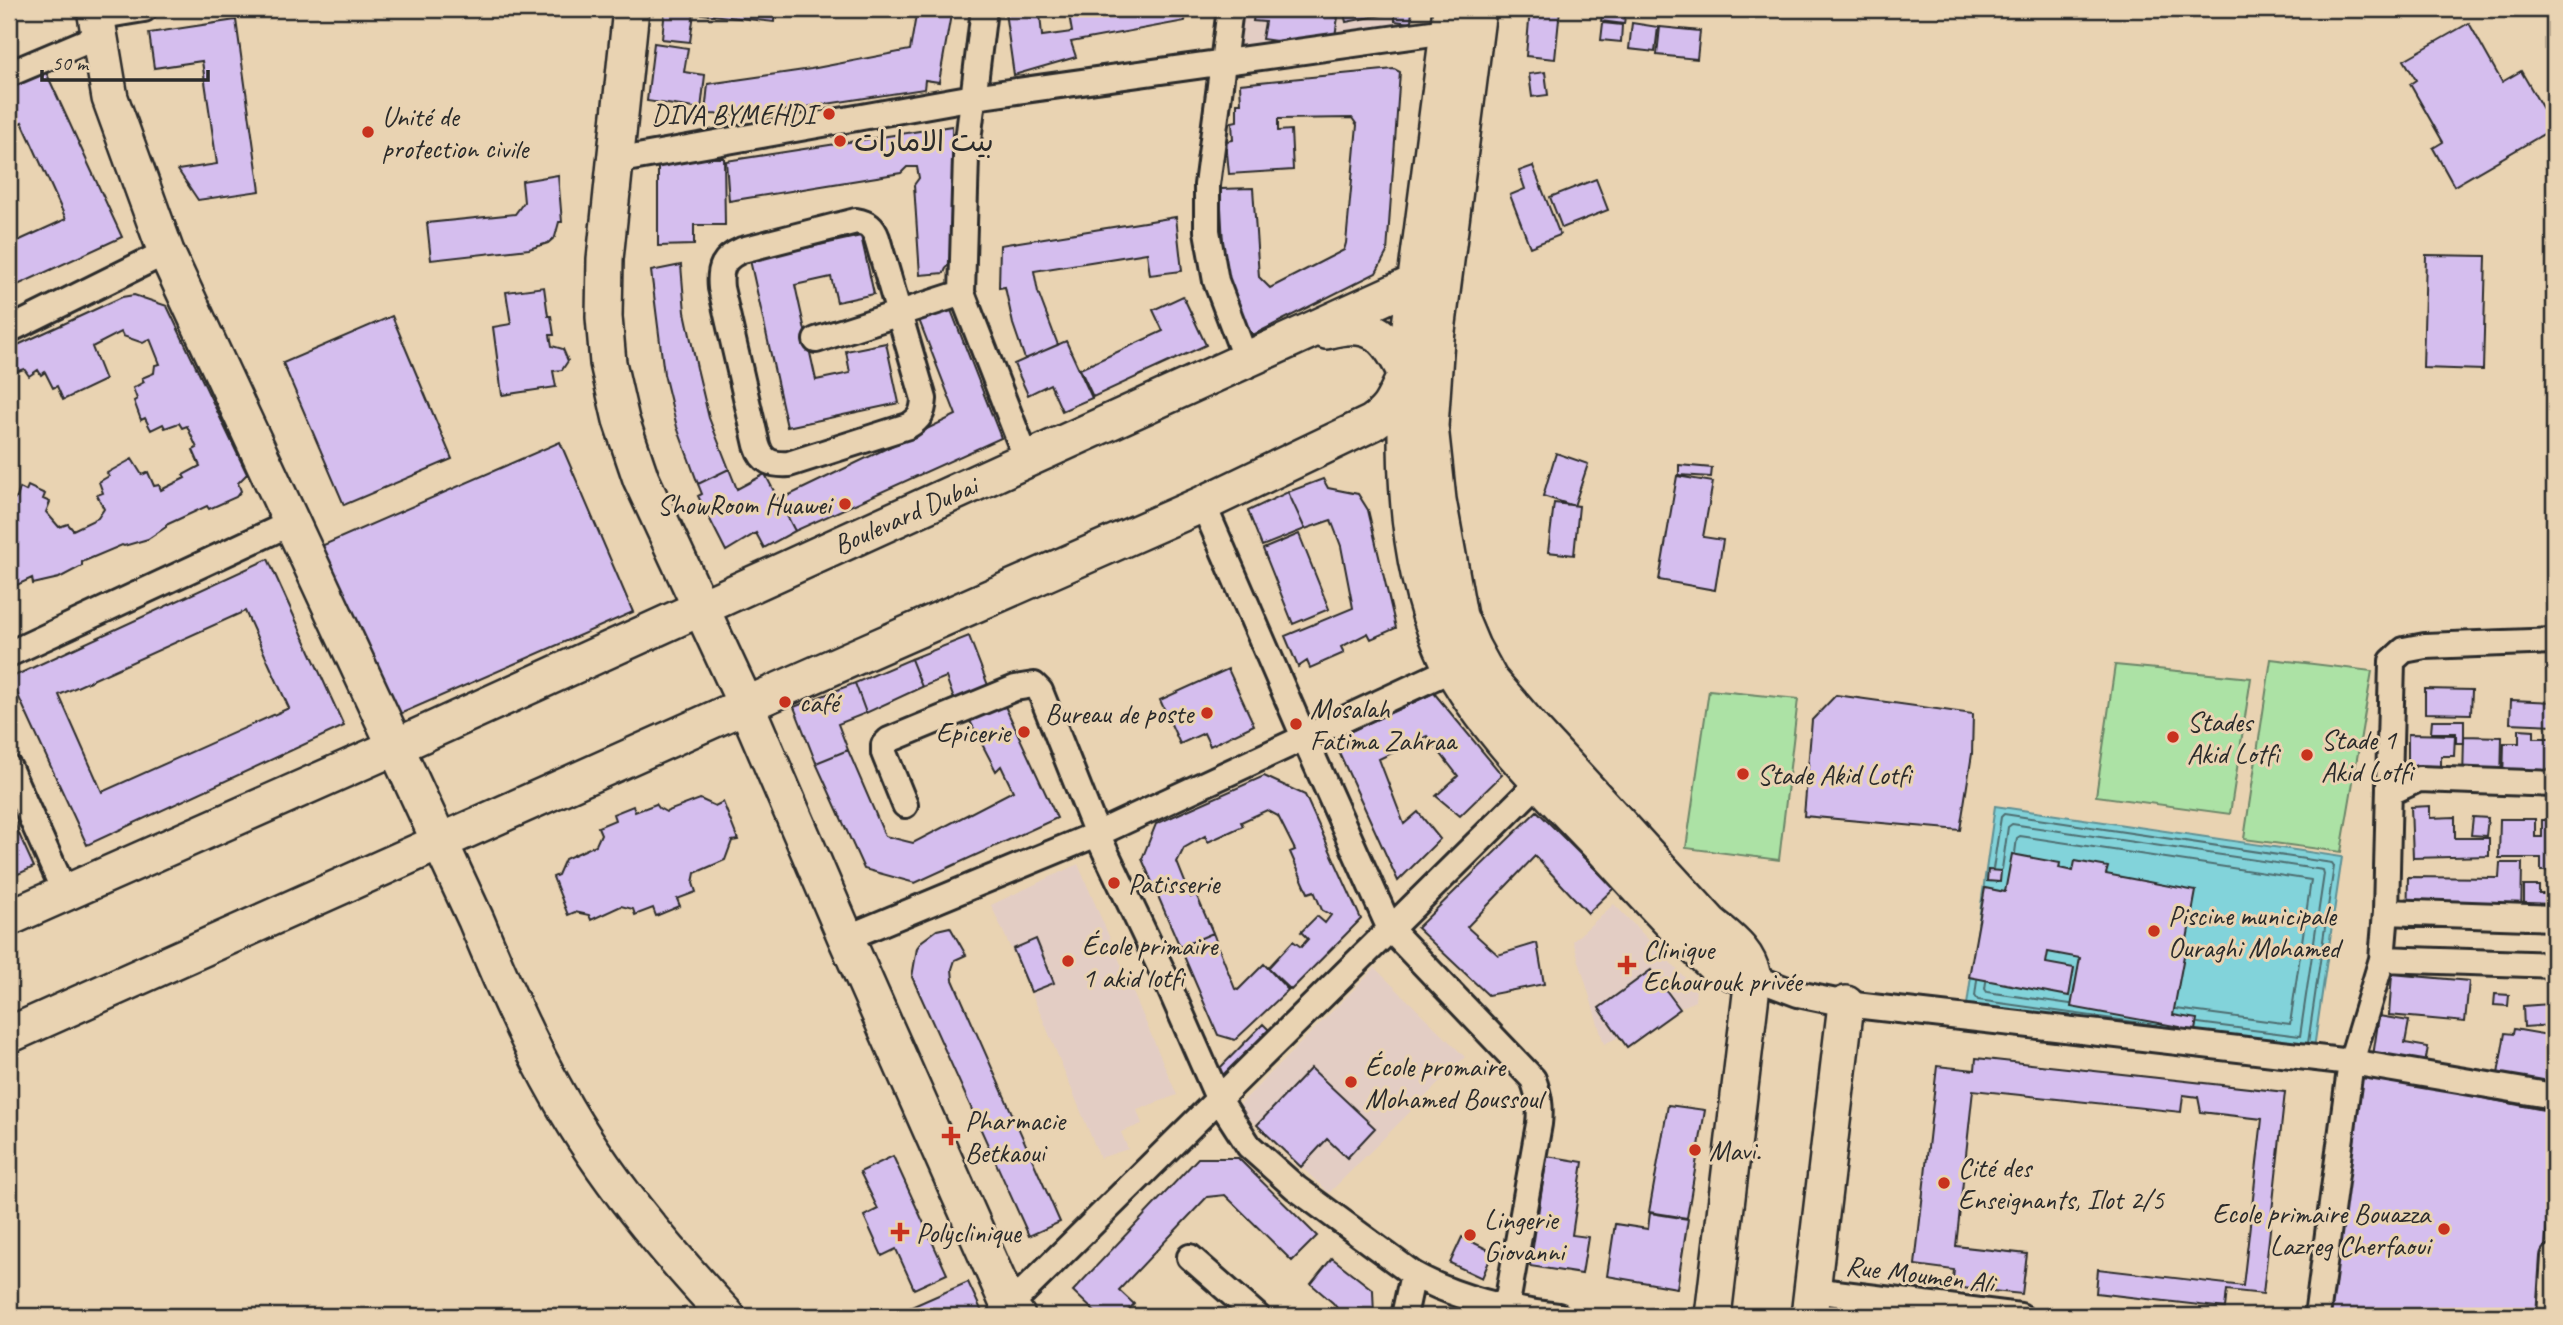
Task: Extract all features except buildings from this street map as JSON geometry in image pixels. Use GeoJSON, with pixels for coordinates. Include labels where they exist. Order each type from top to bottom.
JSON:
{"type":"FeatureCollection","features":[{"type":"Feature","properties":{"kind":"street"},"geometry":{"type":"LineString","coordinates":[[9,74],[97,21],[144,9]]}},
{"type":"Feature","properties":{"kind":"street"},"geometry":{"type":"LineString","coordinates":[[631,9],[605,259],[604,317],[608,363],[621,420],[641,479],[746,705],[846,938],[1013,1311],[1218,1098],[1550,771]]}},
{"type":"Feature","properties":{"kind":"street"},"geometry":{"type":"LineString","coordinates":[[984,9],[966,157],[962,293],[1027,460]]}},
{"type":"Feature","properties":{"kind":"street"},"geometry":{"type":"LineString","coordinates":[[1230,9],[1208,185],[1207,231],[1216,281],[1246,360]]}},
{"type":"Feature","properties":{"kind":"street"},"geometry":{"type":"LineString","coordinates":[[615,161],[974,97],[1223,63],[1463,19]]}},
{"type":"Feature","properties":{"kind":"street"},"geometry":{"type":"LineString","coordinates":[[1463,19],[1409,333],[1402,423],[1419,574],[1441,646],[1465,663],[1496,730],[1550,771],[1713,964],[1798,994],[1846,1004],[2351,1062],[2554,1096]]}},
{"type":"Feature","properties":{"kind":"street"},"geometry":{"type":"LineString","coordinates":[[9,1035],[438,841],[1203,504],[1402,423],[1436,339],[1463,19]]}},
{"type":"Feature","properties":{"kind":"street"},"geometry":{"type":"LineString","coordinates":[[97,21],[110,98],[166,252],[475,920],[514,1011],[559,1097],[611,1178],[669,1253],[727,1316]]}},
{"type":"Feature","properties":{"kind":"street"},"geometry":{"type":"LineString","coordinates":[[841,223],[866,223],[874,229],[899,315],[924,399],[923,411],[917,421],[789,464],[768,462],[760,454],[757,445],[721,288],[723,262],[730,255],[742,250],[841,223]]}},
{"type":"Feature","properties":{"kind":"street"},"geometry":{"type":"LineString","coordinates":[[9,330],[166,252]]}},
{"type":"Feature","properties":{"kind":"street","name":"Boulevard Dubai"},"geometry":{"type":"LineString","coordinates":[[9,918],[395,747],[1416,284]]}},
{"type":"Feature","properties":{"kind":"street"},"geometry":{"type":"LineString","coordinates":[[816,340],[962,293]]}},
{"type":"Feature","properties":{"kind":"street"},"geometry":{"type":"LineString","coordinates":[[1283,344],[1336,328],[1360,326],[1378,333],[1393,349],[1407,375]]}},
{"type":"Feature","properties":{"kind":"street"},"geometry":{"type":"LineString","coordinates":[[1407,375],[1436,339]]}},
{"type":"Feature","properties":{"kind":"street"},"geometry":{"type":"LineString","coordinates":[[1203,504],[1390,929],[1533,1079],[1538,1092],[1541,1106],[1539,1124],[1506,1310]]}},
{"type":"Feature","properties":{"kind":"street"},"geometry":{"type":"LineString","coordinates":[[9,654],[291,523]]}},
{"type":"Feature","properties":{"kind":"street"},"geometry":{"type":"LineString","coordinates":[[2317,1316],[2351,1062],[2382,958],[2386,912],[2392,661],[2404,650],[2425,646],[2554,641]]}},
{"type":"Feature","properties":{"kind":"street"},"geometry":{"type":"LineString","coordinates":[[846,938],[1097,834],[1465,663]]}},
{"type":"Feature","properties":{"kind":"street"},"geometry":{"type":"LineString","coordinates":[[905,805],[884,753],[884,745],[889,740],[1015,688],[1034,685],[1041,691],[1097,834],[1164,975],[1218,1098],[1249,1146],[1296,1188],[1413,1275],[1432,1285],[1506,1310],[1558,1316]]}},
{"type":"Feature","properties":{"kind":"street"},"geometry":{"type":"LineString","coordinates":[[9,768],[65,893]]}},
{"type":"Feature","properties":{"kind":"street"},"geometry":{"type":"LineString","coordinates":[[2389,793],[2419,779],[2554,784]]}},
{"type":"Feature","properties":{"kind":"street"},"geometry":{"type":"LineString","coordinates":[[2386,912],[2554,918]]}},
{"type":"Feature","properties":{"kind":"street"},"geometry":{"type":"LineString","coordinates":[[2382,958],[2554,965]]}},
{"type":"Feature","properties":{"kind":"street"},"geometry":{"type":"LineString","coordinates":[[1713,1316],[1753,977]]}},
{"type":"Feature","properties":{"kind":"street"},"geometry":{"type":"LineString","coordinates":[[1810,1303],[1846,1004]]}},
{"type":"Feature","properties":{"kind":"street"},"geometry":{"type":"LineString","coordinates":[[1190,1257],[1256,1316]]}},
{"type":"Feature","properties":{"kind":"street"},"geometry":{"type":"LineString","coordinates":[[2550,1316],[2554,1257]]}},
{"type":"Feature","properties":{"kind":"street"},"geometry":{"type":"LineString","coordinates":[[1404,1316],[1413,1275]]}},
{"type":"Feature","properties":{"kind":"street","name":"Rue Moumen Ali"},"geometry":{"type":"LineString","coordinates":[[1810,1303],[2020,1316]]}},
{"type":"Feature","properties":{"kind":"shaded area"},"geometry":{"type":"Polygon","coordinates":[[[1238,9],[1414,9],[1411,29],[1239,52],[1235,34],[1238,9]]]}},
{"type":"Feature","properties":{"kind":"shaded area","name":"École primaire 1 akid lotfi"},"geometry":{"type":"Polygon","coordinates":[[[1078,864],[1177,1095],[1137,1110],[1142,1124],[1121,1132],[1128,1149],[1100,1158],[1042,1017],[991,905],[1078,864]]]}},
{"type":"Feature","properties":{"kind":"shaded area","name":"Clinique Echourouk privée"},"geometry":{"type":"Polygon","coordinates":[[[1614,904],[1696,989],[1695,1001],[1604,1044],[1573,941],[1614,904]]]}},
{"type":"Feature","properties":{"kind":"shaded area","name":"École promaire Mohamed Boussoul"},"geometry":{"type":"Polygon","coordinates":[[[1375,968],[1465,1057],[1329,1193],[1237,1107],[1375,968]]]}},
{"type":"Feature","properties":{"kind":"green space","name":"Stade 1 Akid Lotfi"},"geometry":{"type":"Polygon","coordinates":[[[2271,659],[2372,671],[2341,852],[2244,839],[2271,659]]]}},
{"type":"Feature","properties":{"kind":"green space","name":"Stades Akid Lotfi"},"geometry":{"type":"Polygon","coordinates":[[[2115,665],[2251,678],[2230,814],[2096,796],[2115,665]]]}},
{"type":"Feature","properties":{"kind":"green space","name":"Stade Akid Lotfi"},"geometry":{"type":"Polygon","coordinates":[[[1709,690],[1798,699],[1779,860],[1686,848],[1709,690]]]}},
{"type":"Feature","properties":{"kind":"water","name":"Piscine municipale Ouraghi Mohamed"},"geometry":{"type":"Polygon","coordinates":[[[1995,806],[2342,857],[2313,1055],[1967,1005],[1995,806]]]}},
{"type":"Feature","properties":{"kind":"place","name":"DIVA BYMEHDI"},"geometry":{"type":"Point","coordinates":[829,114]}},
{"type":"Feature","properties":{"kind":"place","name":"Unité de protection civile"},"geometry":{"type":"Point","coordinates":[368,132]}},
{"type":"Feature","properties":{"kind":"place","name":"بيت الامارات"},"geometry":{"type":"Point","coordinates":[840,141]}},
{"type":"Feature","properties":{"kind":"place","name":"ShowRoom Huawei"},"geometry":{"type":"Point","coordinates":[845,504]}},
{"type":"Feature","properties":{"kind":"place","name":"café"},"geometry":{"type":"Point","coordinates":[785,702]}},
{"type":"Feature","properties":{"kind":"place","name":"Bureau de poste"},"geometry":{"type":"Point","coordinates":[1207,713]}},
{"type":"Feature","properties":{"kind":"place","name":"Mosalah Fatima Zahraa"},"geometry":{"type":"Point","coordinates":[1296,724]}},
{"type":"Feature","properties":{"kind":"place","name":"Epicerie"},"geometry":{"type":"Point","coordinates":[1024,732]}},
{"type":"Feature","properties":{"kind":"place","name":"Stades Akid Lotfi"},"geometry":{"type":"Point","coordinates":[2173,737]}},
{"type":"Feature","properties":{"kind":"place","name":"Stade 1 Akid Lotfi"},"geometry":{"type":"Point","coordinates":[2307,755]}},
{"type":"Feature","properties":{"kind":"place","name":"Stade Akid Lotfi"},"geometry":{"type":"Point","coordinates":[1743,774]}},
{"type":"Feature","properties":{"kind":"place","name":"Patisserie"},"geometry":{"type":"Point","coordinates":[1114,883]}},
{"type":"Feature","properties":{"kind":"place","name":"Piscine municipale Ouraghi Mohamed"},"geometry":{"type":"Point","coordinates":[2154,931]}},
{"type":"Feature","properties":{"kind":"place","name":"École primaire 1 akid lotfi"},"geometry":{"type":"Point","coordinates":[1068,961]}},
{"type":"Feature","properties":{"kind":"place","name":"Clinique Echourouk privée"},"geometry":{"type":"Point","coordinates":[1627,965]}},
{"type":"Feature","properties":{"kind":"place","name":"École promaire Mohamed Boussoul"},"geometry":{"type":"Point","coordinates":[1351,1082]}},
{"type":"Feature","properties":{"kind":"place","name":"Pharmacie Betkaoui"},"geometry":{"type":"Point","coordinates":[951,1136]}},
{"type":"Feature","properties":{"kind":"place","name":"Mavi."},"geometry":{"type":"Point","coordinates":[1695,1150]}},
{"type":"Feature","properties":{"kind":"place","name":"Cité des Enseignants, Ilot 2/5"},"geometry":{"type":"Point","coordinates":[1944,1183]}},
{"type":"Feature","properties":{"kind":"place","name":"Ecole primaire Bouazza Lazreg Cherfaoui"},"geometry":{"type":"Point","coordinates":[2444,1229]}},
{"type":"Feature","properties":{"kind":"place","name":"Polyclinique"},"geometry":{"type":"Point","coordinates":[900,1232]}},
{"type":"Feature","properties":{"kind":"place","name":"Lingerie Giovanni"},"geometry":{"type":"Point","coordinates":[1470,1235]}}]}
